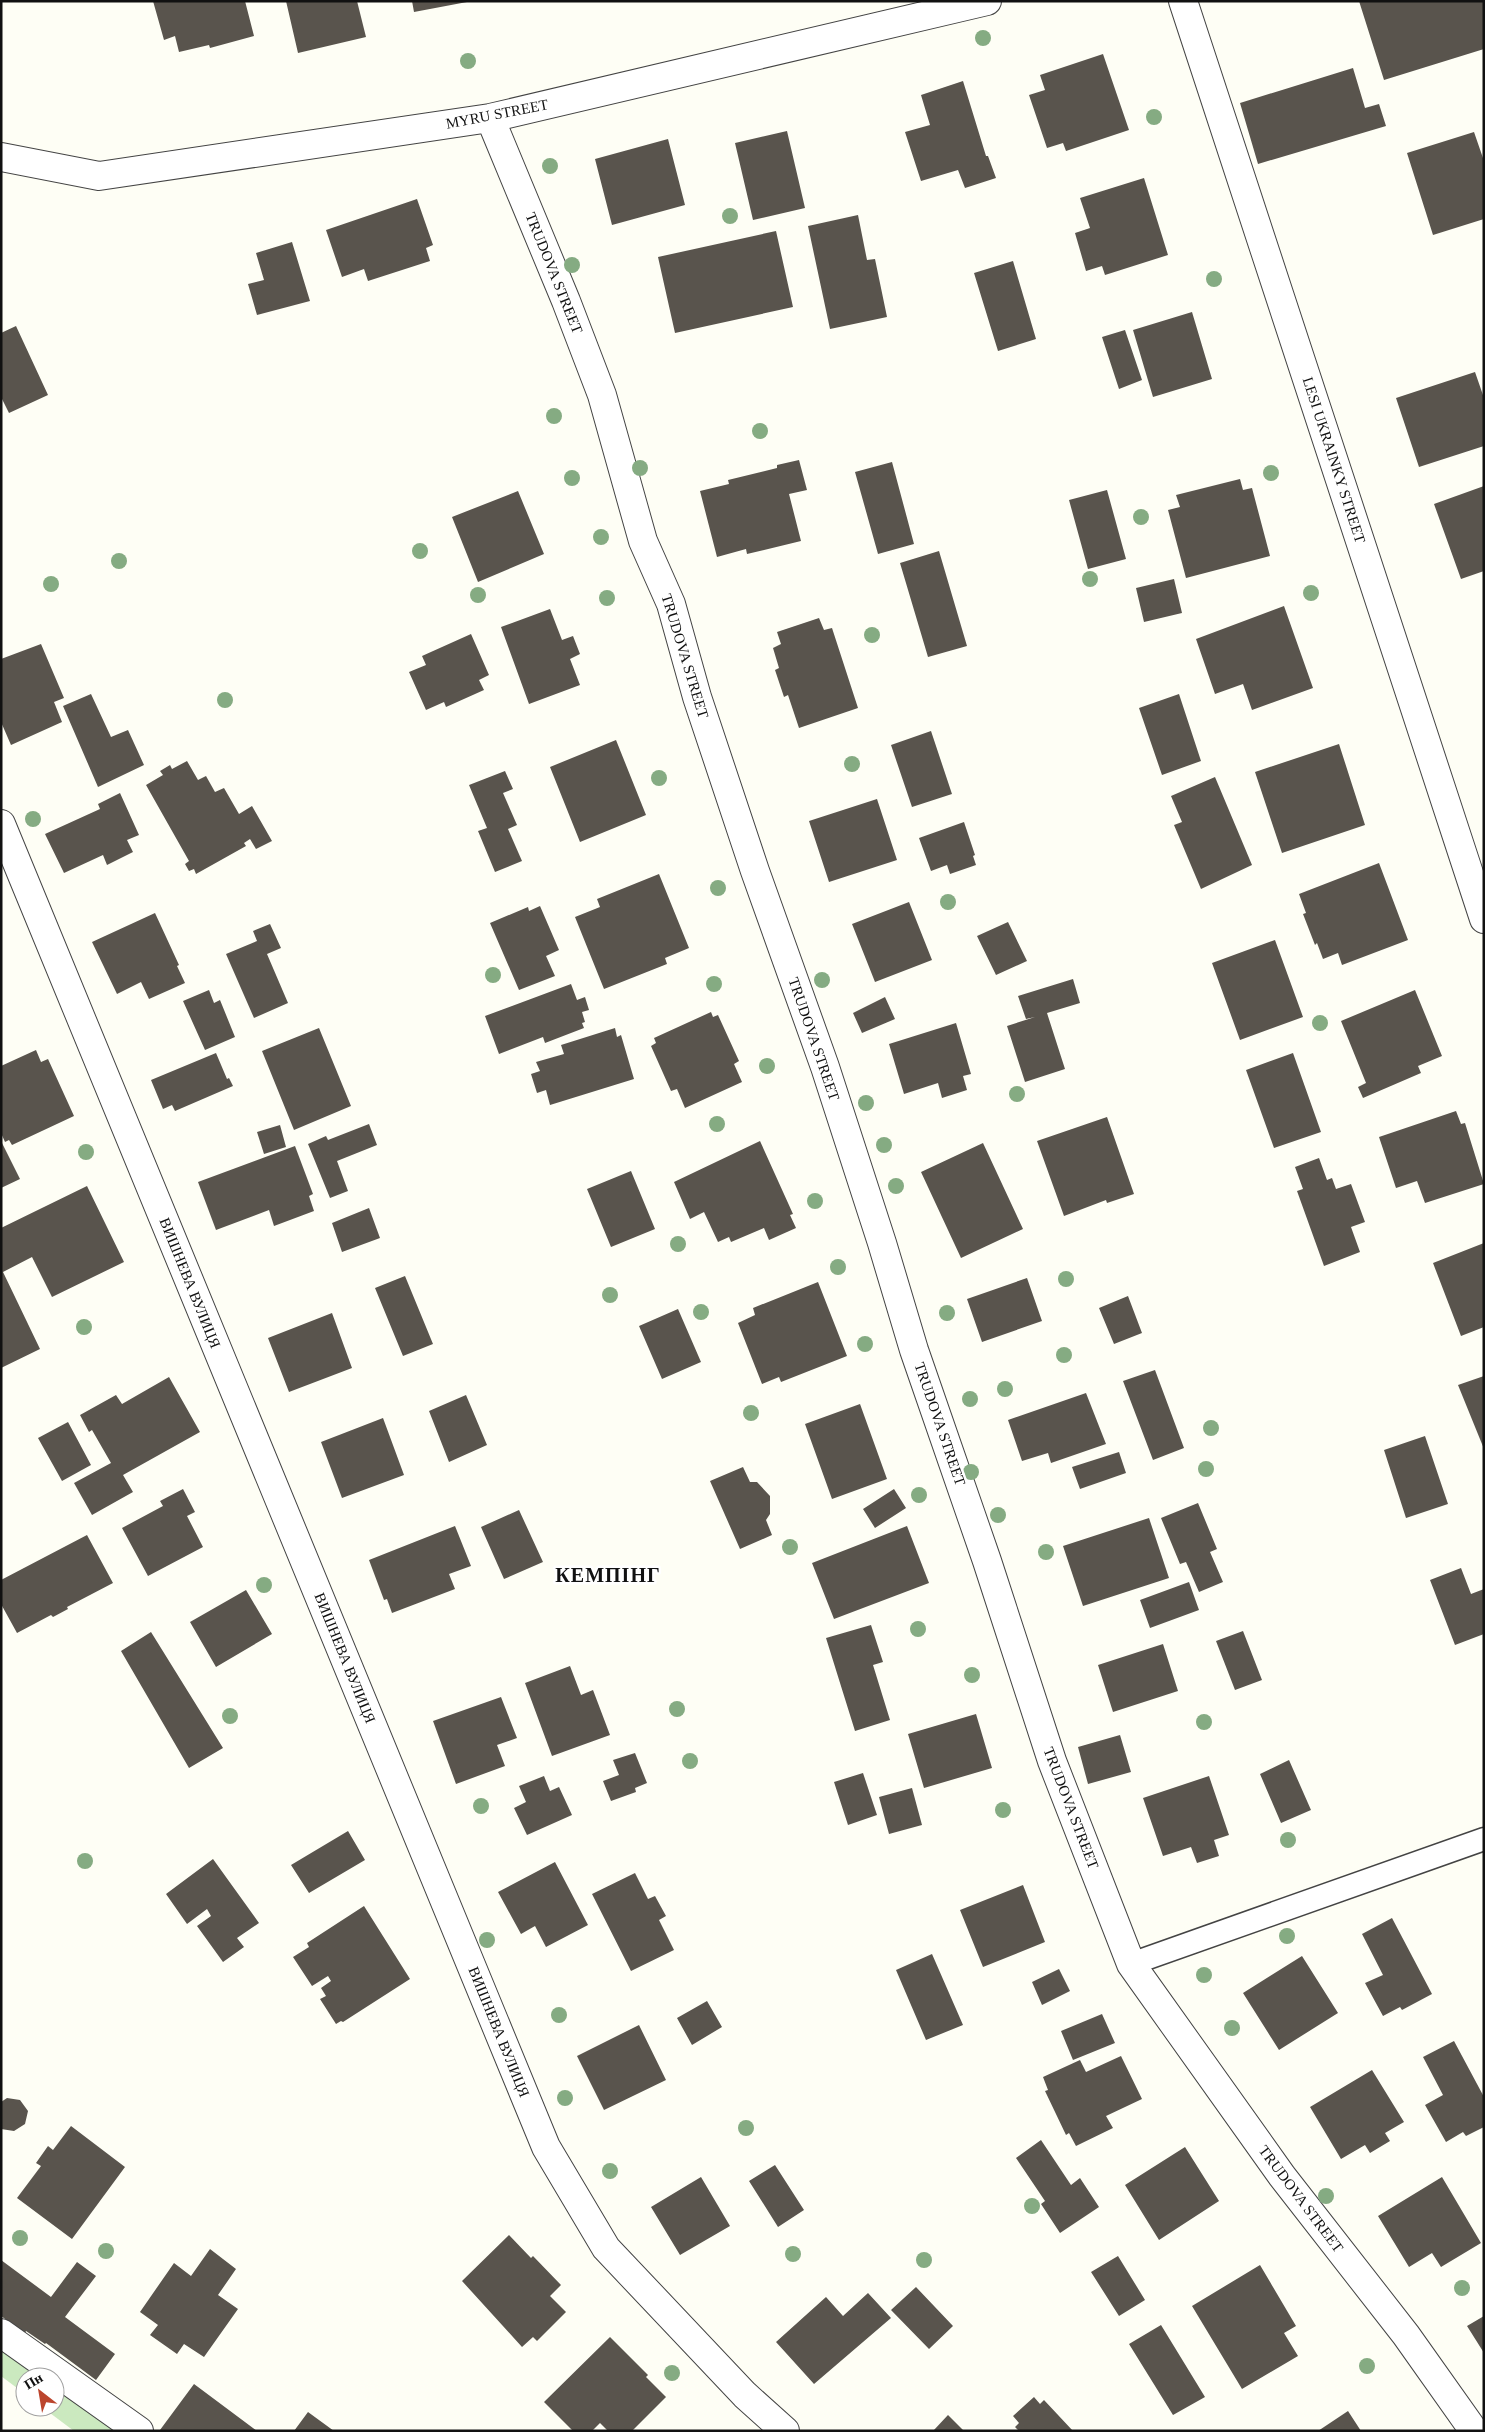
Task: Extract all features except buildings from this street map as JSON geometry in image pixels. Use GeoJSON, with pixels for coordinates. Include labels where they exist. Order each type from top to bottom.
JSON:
{"type":"FeatureCollection","features":[{"type":"Feature","properties":{"kind":"street","name":"MYRU STREET"},"geometry":{"type":"LineString","coordinates":[[1,158],[99,176],[490,118],[987,1]]}},
{"type":"Feature","properties":{"kind":"street","name":"LESI UKRAINKY STREET"},"geometry":{"type":"LineString","coordinates":[[1183,1],[1484,918]]}},
{"type":"Feature","properties":{"kind":"street","name":"TRUDOVA STREET"},"geometry":{"type":"LineString","coordinates":[[490,118],[566,301],[602,395],[643,541],[671,604],[706,725],[755,871],[828,1076],[882,1243],[914,1350],[987,1561],[1052,1761],[1131,1964],[1282,2176],[1406,2335],[1474,2431]]}},
{"type":"Feature","properties":{"kind":"street","name":"ВИШНЕВА ВУЛИЦЯ"},"geometry":{"type":"LineString","coordinates":[[1,824],[546,2147],[606,2248],[745,2395],[784,2431]]}},
{"type":"Feature","properties":{"kind":"street"},"geometry":{"type":"LineString","coordinates":[[1,2333],[138,2431]]}},
{"type":"Feature","properties":{"kind":"lane"},"geometry":{"type":"LineString","coordinates":[[1131,1964],[1484,1839]]}},
{"type":"Feature","properties":{"kind":"green space"},"geometry":{"type":"Polygon","coordinates":[[[1,2351],[26,2367],[15,2367],[15,2386],[1,2376],[1,2351]]]}},
{"type":"Feature","properties":{"kind":"green space"},"geometry":{"type":"Polygon","coordinates":[[[65,2393],[118,2431],[74,2431],[55,2417],[65,2417],[65,2393]]]}},
{"type":"Feature","properties":{"kind":"district","name":"КЕМПІНГ"},"geometry":{"type":"Point","coordinates":[608,1575]}}]}
